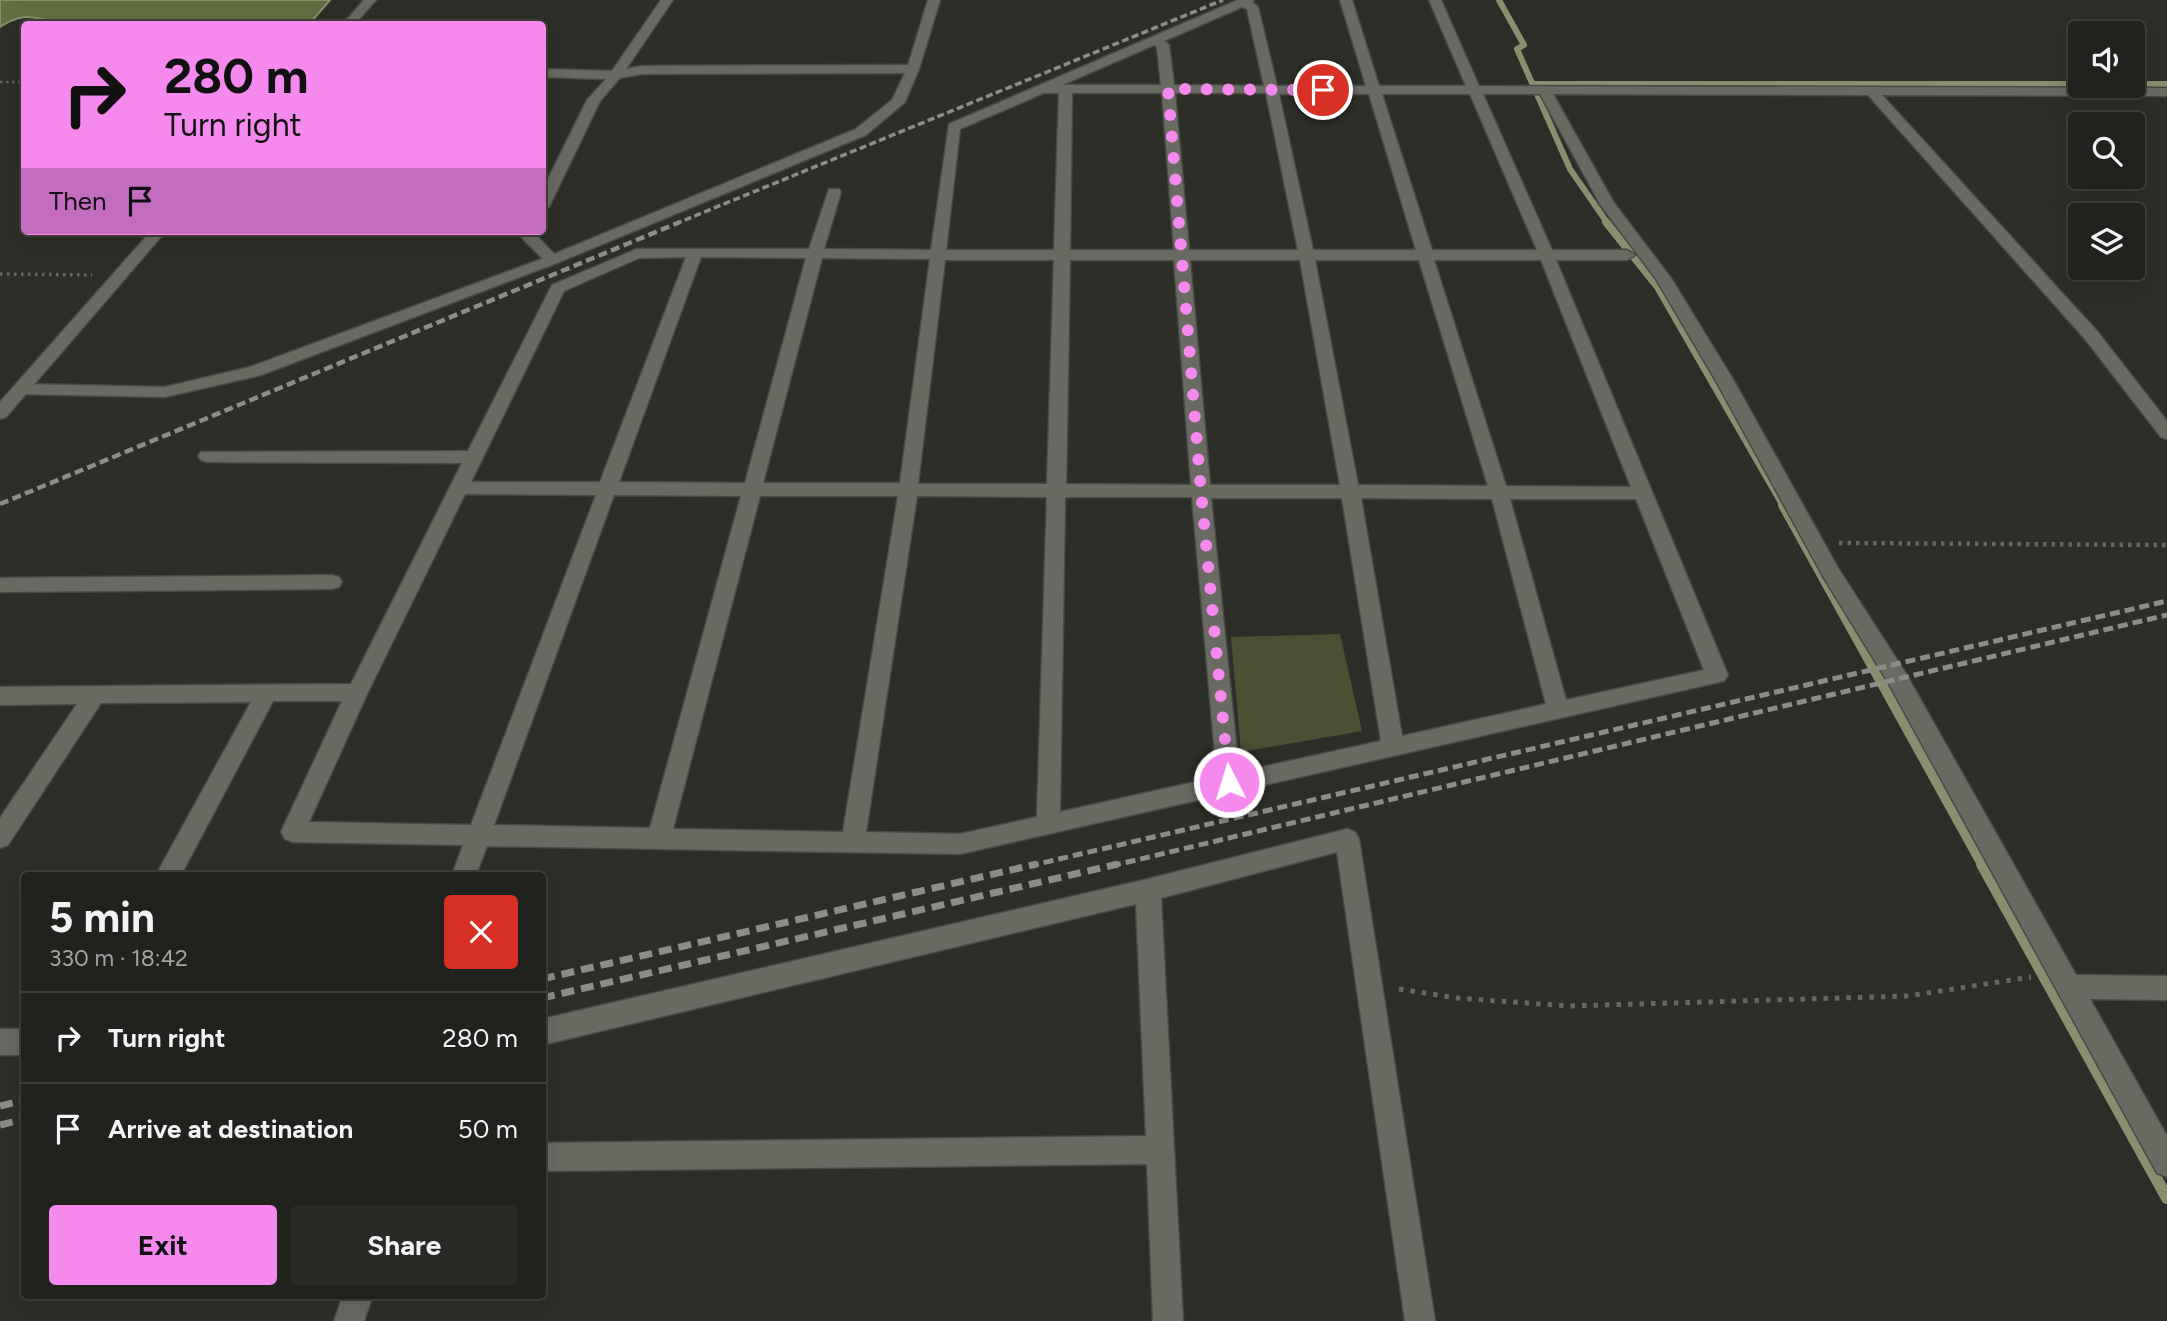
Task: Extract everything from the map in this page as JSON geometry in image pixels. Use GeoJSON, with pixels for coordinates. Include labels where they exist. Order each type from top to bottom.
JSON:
{"type":"FeatureCollection","features":[{"type":"Feature","properties":{"kind":"street"},"geometry":{"type":"LineString","coordinates":[[352,21],[370,0]]}},
{"type":"Feature","properties":{"kind":"street"},"geometry":{"type":"LineString","coordinates":[[546,199],[594,100],[616,75],[667,0]]}},
{"type":"Feature","properties":{"kind":"street"},"geometry":{"type":"LineString","coordinates":[[21,388],[164,392],[242,374],[552,260],[860,132],[898,102],[913,69],[934,0]]}},
{"type":"Feature","properties":{"kind":"street"},"geometry":{"type":"LineString","coordinates":[[1346,0],[1500,495],[1558,710]]}},
{"type":"Feature","properties":{"kind":"street"},"geometry":{"type":"LineString","coordinates":[[1436,0],[1547,256],[1717,675],[960,844],[293,832],[357,692],[558,288],[637,254],[695,252],[939,255],[1306,254],[1547,256],[1627,255]]}},
{"type":"Feature","properties":{"kind":"street"},"geometry":{"type":"LineString","coordinates":[[853,842],[908,491],[954,127],[1245,1],[1252,7],[1306,254],[1393,747]]}},
{"type":"Feature","properties":{"kind":"street"},"geometry":{"type":"LineString","coordinates":[[1152,39],[1163,45],[1168,89],[1201,492],[1229,782]]}},
{"type":"Feature","properties":{"kind":"street"},"geometry":{"type":"LineString","coordinates":[[546,74],[616,75],[641,70],[913,69]]}},
{"type":"Feature","properties":{"kind":"street"},"geometry":{"type":"LineString","coordinates":[[1041,89],[2167,92]]}},
{"type":"Feature","properties":{"kind":"street"},"geometry":{"type":"LineString","coordinates":[[1048,825],[1066,90]]}},
{"type":"Feature","properties":{"kind":"street"},"geometry":{"type":"LineString","coordinates":[[1545,92],[1607,204],[1663,278],[1688,317],[1814,542],[1896,678],[2167,1163]]}},
{"type":"Feature","properties":{"kind":"street"},"geometry":{"type":"LineString","coordinates":[[1873,93],[2091,335],[2167,433]]}},
{"type":"Feature","properties":{"kind":"street"},"geometry":{"type":"LineString","coordinates":[[659,839],[815,254],[834,192]]}},
{"type":"Feature","properties":{"kind":"street"},"geometry":{"type":"LineString","coordinates":[[0,413],[156,235]]}},
{"type":"Feature","properties":{"kind":"street"},"geometry":{"type":"LineString","coordinates":[[529,235],[552,260]]}},
{"type":"Feature","properties":{"kind":"street"},"geometry":{"type":"LineString","coordinates":[[465,872],[695,252]]}},
{"type":"Feature","properties":{"kind":"street"},"geometry":{"type":"LineString","coordinates":[[207,456],[474,457]]}},
{"type":"Feature","properties":{"kind":"street"},"geometry":{"type":"LineString","coordinates":[[459,488],[1644,494]]}},
{"type":"Feature","properties":{"kind":"street"},"geometry":{"type":"LineString","coordinates":[[0,586],[332,582]]}},
{"type":"Feature","properties":{"kind":"street"},"geometry":{"type":"LineString","coordinates":[[0,696],[357,692]]}},
{"type":"Feature","properties":{"kind":"street"},"geometry":{"type":"LineString","coordinates":[[170,872],[267,693]]}},
{"type":"Feature","properties":{"kind":"street"},"geometry":{"type":"LineString","coordinates":[[0,838],[95,695]]}},
{"type":"Feature","properties":{"kind":"street"},"geometry":{"type":"LineString","coordinates":[[546,1031],[1148,890],[1347,839],[1420,1321]]}},
{"type":"Feature","properties":{"kind":"street"},"geometry":{"type":"LineString","coordinates":[[1148,890],[1168,1321]]}},
{"type":"Feature","properties":{"kind":"street"},"geometry":{"type":"LineString","coordinates":[[2067,987],[2167,988]]}},
{"type":"Feature","properties":{"kind":"street"},"geometry":{"type":"LineString","coordinates":[[0,1042],[21,1042]]}},
{"type":"Feature","properties":{"kind":"street"},"geometry":{"type":"LineString","coordinates":[[546,1157],[1161,1150]]}},
{"type":"Feature","properties":{"kind":"street"},"geometry":{"type":"LineString","coordinates":[[349,1321],[357,1299]]}},
{"type":"Feature","properties":{"kind":"path"},"geometry":{"type":"LineString","coordinates":[[0,82],[21,82]]}},
{"type":"Feature","properties":{"kind":"path"},"geometry":{"type":"LineString","coordinates":[[0,274],[121,275]]}},
{"type":"Feature","properties":{"kind":"path"},"geometry":{"type":"LineString","coordinates":[[1814,542],[2167,545]]}},
{"type":"Feature","properties":{"kind":"path"},"geometry":{"type":"LineString","coordinates":[[1369,988],[1569,1006],[1909,996],[2038,976]]}},
{"type":"Feature","properties":{"kind":"shaded area"},"geometry":{"type":"Polygon","coordinates":[[[0,0],[330,0],[312,21],[48,21],[29,17],[12,20],[0,27],[0,0]]]}},
{"type":"Feature","properties":{"kind":"shaded area"},"geometry":{"type":"Polygon","coordinates":[[[1340,634],[1362,731],[1241,752],[1231,637],[1340,634]]]}},
{"type":"Feature","properties":{"kind":"waterway"},"geometry":{"type":"LineString","coordinates":[[1499,0],[1524,45],[1517,49],[1570,169],[1608,224]]}},
{"type":"Feature","properties":{"kind":"waterway"},"geometry":{"type":"LineString","coordinates":[[1533,84],[2068,84]]}},
{"type":"Feature","properties":{"kind":"waterway"},"geometry":{"type":"LineString","coordinates":[[2145,84],[2167,84]]}},
{"type":"Feature","properties":{"kind":"waterway"},"geometry":{"type":"LineString","coordinates":[[1606,222],[1658,287],[1784,506]]}},
{"type":"Feature","properties":{"kind":"waterway"},"geometry":{"type":"LineString","coordinates":[[1783,505],[1983,866]]}},
{"type":"Feature","properties":{"kind":"waterway"},"geometry":{"type":"LineString","coordinates":[[1982,864],[2167,1198]]}},
{"type":"Feature","properties":{"kind":"railway"},"geometry":{"type":"LineString","coordinates":[[675,224],[1223,0]]}},
{"type":"Feature","properties":{"kind":"railway"},"geometry":{"type":"LineString","coordinates":[[0,504],[680,222]]}},
{"type":"Feature","properties":{"kind":"railway"},"geometry":{"type":"LineString","coordinates":[[1029,866],[2167,601]]}},
{"type":"Feature","properties":{"kind":"railway"},"geometry":{"type":"LineString","coordinates":[[1111,866],[2167,615]]}},
{"type":"Feature","properties":{"kind":"railway"},"geometry":{"type":"LineString","coordinates":[[546,978],[1037,864]]}},
{"type":"Feature","properties":{"kind":"railway"},"geometry":{"type":"LineString","coordinates":[[546,997],[1118,864]]}},
{"type":"Feature","properties":{"kind":"railway"},"geometry":{"type":"LineString","coordinates":[[0,1106],[21,1101]]}},
{"type":"Feature","properties":{"kind":"railway"},"geometry":{"type":"LineString","coordinates":[[0,1125],[21,1120]]}},
{"type":"Feature","properties":{"kind":"route"},"geometry":{"type":"LineString","coordinates":[[1229,782],[1201,492],[1168,89],[1323,90]]}}]}
